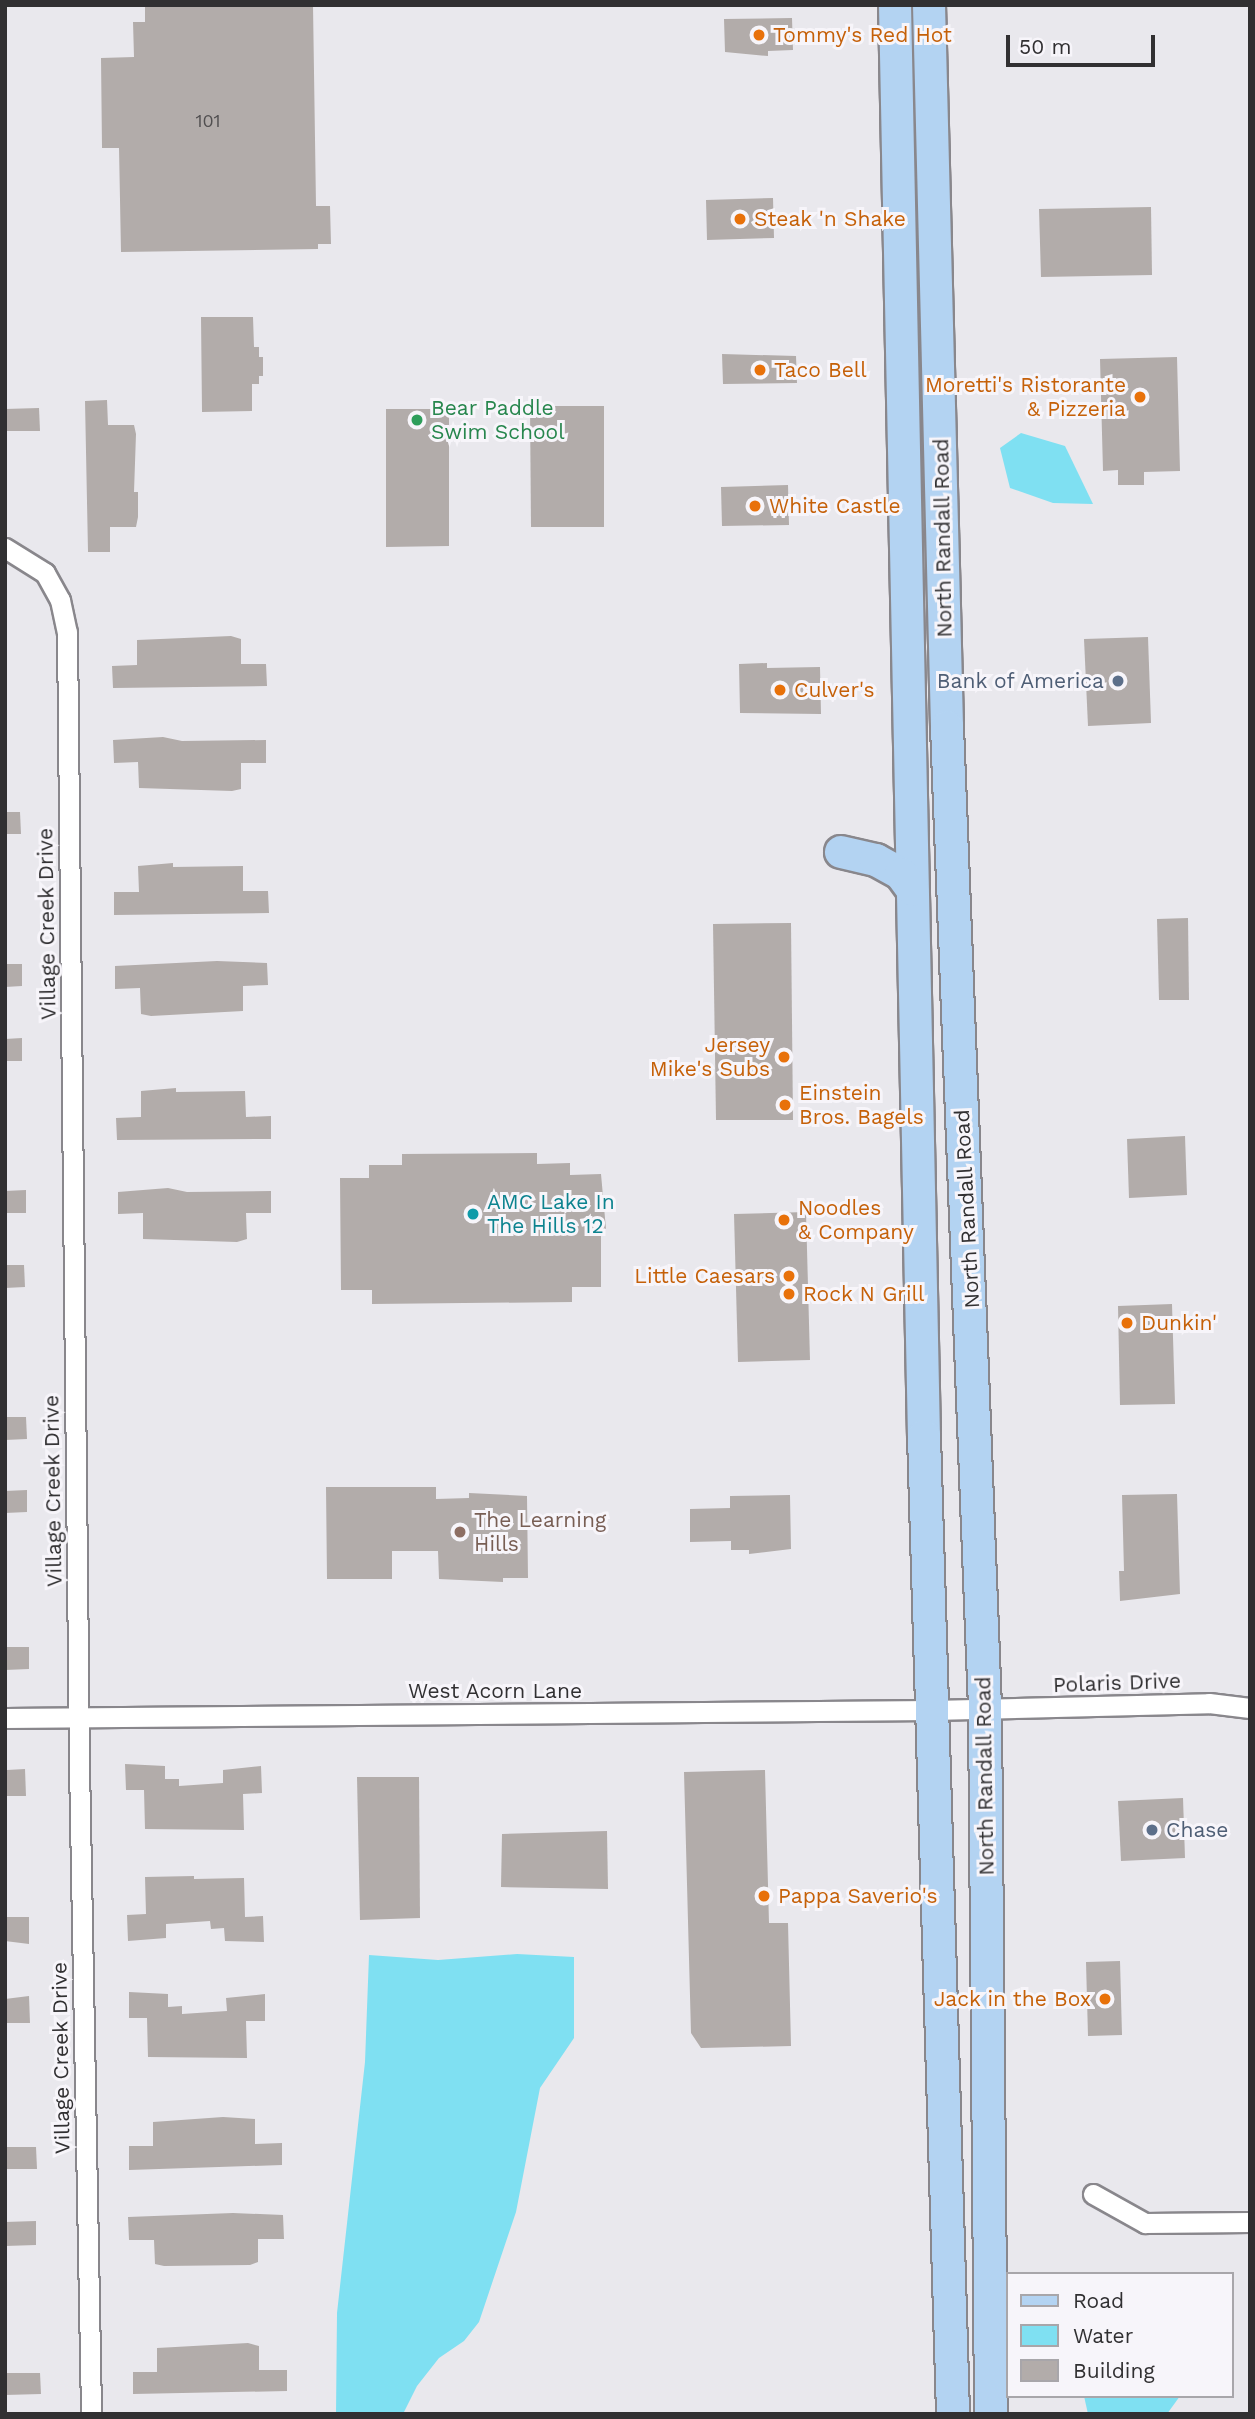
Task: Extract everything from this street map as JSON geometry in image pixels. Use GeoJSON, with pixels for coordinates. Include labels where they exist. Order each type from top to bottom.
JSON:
{"type":"FeatureCollection","features":[{"type":"Feature","properties":{"kind":"main road","name":"North Randall Road"},"geometry":{"type":"LineString","coordinates":[[895,5],[912,889],[953,2414]]}},
{"type":"Feature","properties":{"kind":"main road","name":"North Randall Road"},"geometry":{"type":"LineString","coordinates":[[929,5],[947,727],[985,1709],[991,2414]]}},
{"type":"Feature","properties":{"kind":"main road"},"geometry":{"type":"LineString","coordinates":[[841,852],[876,860],[901,874],[912,889]]}},
{"type":"Feature","properties":{"kind":"street","name":"Village Creek Drive"},"geometry":{"type":"LineString","coordinates":[[5,548],[45,573],[60,600],[67,632],[79,1717],[91,2414]]}},
{"type":"Feature","properties":{"kind":"street","name":"Polaris Drive"},"geometry":{"type":"LineString","coordinates":[[985,1709],[1209,1703],[1250,1708]]}},
{"type":"Feature","properties":{"kind":"street","name":"West Acorn Lane"},"geometry":{"type":"LineString","coordinates":[[5,1718],[985,1709]]}},
{"type":"Feature","properties":{"kind":"street"},"geometry":{"type":"LineString","coordinates":[[1093,2194],[1145,2223],[1250,2222]]}},
{"type":"Feature","properties":{"kind":"water"},"geometry":{"type":"Polygon","coordinates":[[[1021,433],[1065,446],[1093,504],[1053,503],[1010,488],[1000,448],[1021,433]]]}},
{"type":"Feature","properties":{"kind":"water"},"geometry":{"type":"Polygon","coordinates":[[[517,1954],[574,1957],[574,2038],[540,2088],[516,2212],[479,2322],[464,2341],[439,2358],[417,2386],[403,2414],[336,2414],[337,2313],[365,2062],[369,1955],[438,1960],[517,1954]]]}},
{"type":"Feature","properties":{"kind":"water"},"geometry":{"type":"Polygon","coordinates":[[[1084,2398],[1179,2398],[1167,2414],[1088,2414],[1084,2398]]]}},
{"type":"Feature","properties":{"kind":"building"},"geometry":{"type":"Polygon","coordinates":[[[145,5],[313,5],[316,206],[330,206],[331,244],[318,244],[318,249],[121,252],[119,148],[102,148],[101,58],[134,57],[133,22],[145,22],[145,5]]]}},
{"type":"Feature","properties":{"kind":"building","name":"Tommy's Red Hot"},"geometry":{"type":"Polygon","coordinates":[[[792,18],[793,50],[768,51],[768,56],[725,52],[724,19],[792,18]]]}},
{"type":"Feature","properties":{"kind":"building","name":"Steak 'n Shake"},"geometry":{"type":"Polygon","coordinates":[[[773,198],[774,238],[707,240],[706,200],[773,198]]]}},
{"type":"Feature","properties":{"kind":"building"},"geometry":{"type":"Polygon","coordinates":[[[1151,207],[1152,275],[1041,277],[1039,209],[1151,207]]]}},
{"type":"Feature","properties":{"kind":"building"},"geometry":{"type":"Polygon","coordinates":[[[201,317],[253,317],[254,347],[259,347],[259,357],[263,357],[263,376],[259,376],[259,384],[252,384],[252,411],[202,412],[201,317]]]}},
{"type":"Feature","properties":{"kind":"building","name":"Taco Bell"},"geometry":{"type":"Polygon","coordinates":[[[722,354],[796,356],[797,383],[723,384],[722,354]]]}},
{"type":"Feature","properties":{"kind":"building","name":"Moretti's Ristorante & Pizzeria"},"geometry":{"type":"Polygon","coordinates":[[[1177,357],[1180,471],[1144,472],[1144,485],[1118,485],[1118,470],[1103,471],[1100,359],[1177,357]]]}},
{"type":"Feature","properties":{"kind":"building"},"geometry":{"type":"Polygon","coordinates":[[[107,400],[108,425],[134,425],[134,492],[138,492],[138,517],[136,527],[110,527],[110,552],[88,552],[85,401],[107,400]]]}},
{"type":"Feature","properties":{"kind":"building"},"geometry":{"type":"Polygon","coordinates":[[[530,406],[604,406],[604,527],[531,527],[530,406]]]}},
{"type":"Feature","properties":{"kind":"building"},"geometry":{"type":"Polygon","coordinates":[[[39,408],[40,431],[5,431],[5,409],[39,408]]]}},
{"type":"Feature","properties":{"kind":"building","name":"Bear Paddle Swim School"},"geometry":{"type":"Polygon","coordinates":[[[386,409],[449,409],[449,546],[386,547],[386,409]]]}},
{"type":"Feature","properties":{"kind":"building","name":"White Castle"},"geometry":{"type":"Polygon","coordinates":[[[788,485],[789,525],[722,526],[721,487],[788,485]]]}},
{"type":"Feature","properties":{"kind":"building"},"geometry":{"type":"Polygon","coordinates":[[[231,636],[241,639],[241,664],[266,664],[267,686],[113,688],[112,666],[137,665],[137,640],[231,636]]]}},
{"type":"Feature","properties":{"kind":"building","name":"Bank of America"},"geometry":{"type":"Polygon","coordinates":[[[1148,637],[1151,723],[1088,726],[1084,639],[1148,637]]]}},
{"type":"Feature","properties":{"kind":"building","name":"Culver's"},"geometry":{"type":"Polygon","coordinates":[[[767,663],[767,668],[820,667],[821,714],[740,713],[739,664],[767,663]]]}},
{"type":"Feature","properties":{"kind":"building"},"geometry":{"type":"Polygon","coordinates":[[[163,737],[182,741],[266,740],[266,763],[241,763],[241,789],[232,791],[139,788],[138,762],[114,763],[113,740],[163,737]]]}},
{"type":"Feature","properties":{"kind":"building"},"geometry":{"type":"Polygon","coordinates":[[[5,812],[20,812],[21,834],[5,834],[5,812]]]}},
{"type":"Feature","properties":{"kind":"building"},"geometry":{"type":"Polygon","coordinates":[[[173,863],[173,867],[243,866],[243,891],[268,891],[269,913],[114,915],[114,892],[139,892],[138,866],[173,863]]]}},
{"type":"Feature","properties":{"kind":"building"},"geometry":{"type":"Polygon","coordinates":[[[1188,918],[1189,1000],[1159,1000],[1157,919],[1188,918]]]}},
{"type":"Feature","properties":{"kind":"building"},"geometry":{"type":"Polygon","coordinates":[[[791,923],[793,1120],[716,1120],[713,924],[791,923]]]}},
{"type":"Feature","properties":{"kind":"building"},"geometry":{"type":"Polygon","coordinates":[[[217,961],[267,963],[268,985],[243,986],[243,1011],[151,1016],[141,1014],[140,988],[115,989],[115,966],[217,961]]]}},
{"type":"Feature","properties":{"kind":"building"},"geometry":{"type":"Polygon","coordinates":[[[5,964],[22,964],[22,986],[5,987],[5,964]]]}},
{"type":"Feature","properties":{"kind":"building"},"geometry":{"type":"Polygon","coordinates":[[[22,1038],[22,1061],[5,1061],[5,1039],[22,1038]]]}},
{"type":"Feature","properties":{"kind":"building"},"geometry":{"type":"Polygon","coordinates":[[[176,1088],[176,1092],[245,1091],[246,1117],[271,1116],[271,1139],[117,1140],[116,1118],[141,1117],[141,1091],[176,1088]]]}},
{"type":"Feature","properties":{"kind":"building"},"geometry":{"type":"Polygon","coordinates":[[[1185,1136],[1187,1195],[1129,1198],[1127,1139],[1185,1136]]]}},
{"type":"Feature","properties":{"kind":"building","name":"AMC Lake In The Hills 12"},"geometry":{"type":"Polygon","coordinates":[[[537,1153],[537,1164],[570,1163],[570,1175],[601,1174],[606,1229],[601,1229],[601,1287],[572,1287],[572,1302],[372,1304],[372,1290],[341,1290],[340,1178],[369,1178],[369,1165],[402,1165],[402,1154],[537,1153]]]}},
{"type":"Feature","properties":{"kind":"building"},"geometry":{"type":"Polygon","coordinates":[[[168,1188],[187,1192],[271,1191],[271,1213],[246,1213],[247,1239],[237,1242],[143,1239],[143,1213],[118,1214],[118,1192],[168,1188]]]}},
{"type":"Feature","properties":{"kind":"building"},"geometry":{"type":"Polygon","coordinates":[[[26,1190],[26,1213],[5,1213],[5,1191],[26,1190]]]}},
{"type":"Feature","properties":{"kind":"building"},"geometry":{"type":"Polygon","coordinates":[[[806,1212],[810,1360],[738,1362],[734,1214],[806,1212]]]}},
{"type":"Feature","properties":{"kind":"building"},"geometry":{"type":"Polygon","coordinates":[[[5,1265],[24,1265],[25,1287],[5,1288],[5,1265]]]}},
{"type":"Feature","properties":{"kind":"building"},"geometry":{"type":"Polygon","coordinates":[[[1172,1304],[1175,1404],[1120,1405],[1118,1306],[1172,1304]]]}},
{"type":"Feature","properties":{"kind":"building"},"geometry":{"type":"Polygon","coordinates":[[[5,1417],[26,1417],[27,1439],[5,1440],[5,1417]]]}},
{"type":"Feature","properties":{"kind":"building"},"geometry":{"type":"Polygon","coordinates":[[[326,1487],[436,1487],[436,1499],[469,1498],[469,1493],[527,1496],[528,1578],[503,1578],[503,1582],[439,1579],[438,1551],[392,1551],[392,1579],[327,1579],[326,1487]]]}},
{"type":"Feature","properties":{"kind":"building"},"geometry":{"type":"Polygon","coordinates":[[[27,1490],[27,1512],[5,1513],[5,1491],[27,1490]]]}},
{"type":"Feature","properties":{"kind":"building"},"geometry":{"type":"Polygon","coordinates":[[[1177,1494],[1180,1594],[1120,1601],[1119,1571],[1124,1571],[1122,1495],[1177,1494]]]}},
{"type":"Feature","properties":{"kind":"building"},"geometry":{"type":"Polygon","coordinates":[[[790,1495],[791,1549],[749,1554],[749,1550],[731,1550],[731,1541],[690,1542],[690,1509],[730,1508],[730,1496],[790,1495]]]}},
{"type":"Feature","properties":{"kind":"building"},"geometry":{"type":"Polygon","coordinates":[[[5,1647],[29,1647],[29,1669],[5,1670],[5,1647]]]}},
{"type":"Feature","properties":{"kind":"building"},"geometry":{"type":"Polygon","coordinates":[[[125,1764],[165,1766],[165,1779],[179,1779],[179,1786],[223,1783],[223,1770],[261,1766],[262,1793],[243,1794],[244,1830],[145,1829],[144,1790],[126,1790],[125,1764]]]}},
{"type":"Feature","properties":{"kind":"building"},"geometry":{"type":"Polygon","coordinates":[[[25,1769],[26,1796],[5,1796],[7,1770],[25,1769]]]}},
{"type":"Feature","properties":{"kind":"building"},"geometry":{"type":"Polygon","coordinates":[[[765,1770],[769,1923],[788,1923],[791,2046],[701,2048],[691,2033],[684,1772],[765,1770]]]}},
{"type":"Feature","properties":{"kind":"building"},"geometry":{"type":"Polygon","coordinates":[[[357,1777],[419,1777],[420,1918],[360,1920],[357,1777]]]}},
{"type":"Feature","properties":{"kind":"building","name":"Chase"},"geometry":{"type":"Polygon","coordinates":[[[1183,1798],[1185,1858],[1121,1861],[1118,1801],[1183,1798]]]}},
{"type":"Feature","properties":{"kind":"building"},"geometry":{"type":"Polygon","coordinates":[[[607,1831],[608,1889],[501,1887],[502,1834],[607,1831]]]}},
{"type":"Feature","properties":{"kind":"building"},"geometry":{"type":"Polygon","coordinates":[[[194,1876],[194,1879],[244,1878],[245,1917],[263,1916],[264,1942],[225,1941],[224,1928],[211,1929],[210,1921],[166,1924],[166,1938],[128,1941],[127,1915],[146,1914],[145,1877],[194,1876]]]}},
{"type":"Feature","properties":{"kind":"building"},"geometry":{"type":"Polygon","coordinates":[[[5,1917],[29,1917],[29,1944],[5,1941],[5,1917]]]}},
{"type":"Feature","properties":{"kind":"building"},"geometry":{"type":"Polygon","coordinates":[[[1120,1961],[1122,2035],[1088,2036],[1086,1962],[1120,1961]]]}},
{"type":"Feature","properties":{"kind":"building"},"geometry":{"type":"Polygon","coordinates":[[[129,1992],[168,1994],[168,2007],[182,2006],[182,2014],[227,2011],[226,1998],[265,1994],[265,2021],[246,2021],[247,2058],[148,2057],[147,2018],[129,2018],[129,1992]]]}},
{"type":"Feature","properties":{"kind":"building"},"geometry":{"type":"Polygon","coordinates":[[[29,1996],[30,2023],[5,2023],[5,1999],[29,1996]]]}},
{"type":"Feature","properties":{"kind":"building"},"geometry":{"type":"Polygon","coordinates":[[[223,2117],[255,2119],[255,2144],[282,2143],[282,2165],[129,2170],[129,2146],[153,2146],[153,2122],[223,2117]]]}},
{"type":"Feature","properties":{"kind":"building"},"geometry":{"type":"Polygon","coordinates":[[[5,2147],[36,2147],[37,2169],[5,2169],[5,2147]]]}},
{"type":"Feature","properties":{"kind":"building"},"geometry":{"type":"Polygon","coordinates":[[[233,2213],[283,2215],[284,2239],[258,2239],[258,2262],[250,2265],[164,2266],[155,2264],[154,2240],[129,2240],[128,2217],[233,2213]]]}},
{"type":"Feature","properties":{"kind":"building"},"geometry":{"type":"Polygon","coordinates":[[[36,2221],[36,2245],[5,2246],[5,2222],[36,2221]]]}},
{"type":"Feature","properties":{"kind":"building"},"geometry":{"type":"Polygon","coordinates":[[[248,2343],[259,2346],[259,2370],[287,2370],[287,2391],[133,2394],[133,2372],[157,2372],[157,2348],[248,2343]]]}},
{"type":"Feature","properties":{"kind":"building"},"geometry":{"type":"Polygon","coordinates":[[[5,2373],[40,2373],[41,2394],[5,2395],[5,2373]]]}},
{"type":"Feature","properties":{"kind":"place","name":"Tommy's Red Hot"},"geometry":{"type":"Point","coordinates":[759,35]}},
{"type":"Feature","properties":{"kind":"place","name":"Steak 'n Shake"},"geometry":{"type":"Point","coordinates":[740,219]}},
{"type":"Feature","properties":{"kind":"place","name":"Taco Bell"},"geometry":{"type":"Point","coordinates":[760,370]}},
{"type":"Feature","properties":{"kind":"place","name":"Moretti's Ristorante & Pizzeria"},"geometry":{"type":"Point","coordinates":[1140,397]}},
{"type":"Feature","properties":{"kind":"place","name":"Bear Paddle Swim School"},"geometry":{"type":"Point","coordinates":[417,420]}},
{"type":"Feature","properties":{"kind":"place","name":"White Castle"},"geometry":{"type":"Point","coordinates":[755,506]}},
{"type":"Feature","properties":{"kind":"place","name":"Bank of America"},"geometry":{"type":"Point","coordinates":[1118,681]}},
{"type":"Feature","properties":{"kind":"place","name":"Culver's"},"geometry":{"type":"Point","coordinates":[780,690]}},
{"type":"Feature","properties":{"kind":"place","name":"Jersey Mike's Subs"},"geometry":{"type":"Point","coordinates":[784,1057]}},
{"type":"Feature","properties":{"kind":"place","name":"Einstein Bros. Bagels"},"geometry":{"type":"Point","coordinates":[785,1105]}},
{"type":"Feature","properties":{"kind":"place","name":"AMC Lake In The Hills 12"},"geometry":{"type":"Point","coordinates":[473,1214]}},
{"type":"Feature","properties":{"kind":"place","name":"Noodles & Company"},"geometry":{"type":"Point","coordinates":[784,1220]}},
{"type":"Feature","properties":{"kind":"place","name":"Little Caesars"},"geometry":{"type":"Point","coordinates":[789,1276]}},
{"type":"Feature","properties":{"kind":"place","name":"Rock N Grill"},"geometry":{"type":"Point","coordinates":[789,1294]}},
{"type":"Feature","properties":{"kind":"place","name":"Dunkin'"},"geometry":{"type":"Point","coordinates":[1127,1323]}},
{"type":"Feature","properties":{"kind":"place","name":"The Learning Hills"},"geometry":{"type":"Point","coordinates":[460,1532]}},
{"type":"Feature","properties":{"kind":"place","name":"Chase"},"geometry":{"type":"Point","coordinates":[1152,1830]}},
{"type":"Feature","properties":{"kind":"place","name":"Pappa Saverio's"},"geometry":{"type":"Point","coordinates":[764,1896]}},
{"type":"Feature","properties":{"kind":"place","name":"Jack in the Box"},"geometry":{"type":"Point","coordinates":[1105,1999]}}]}
